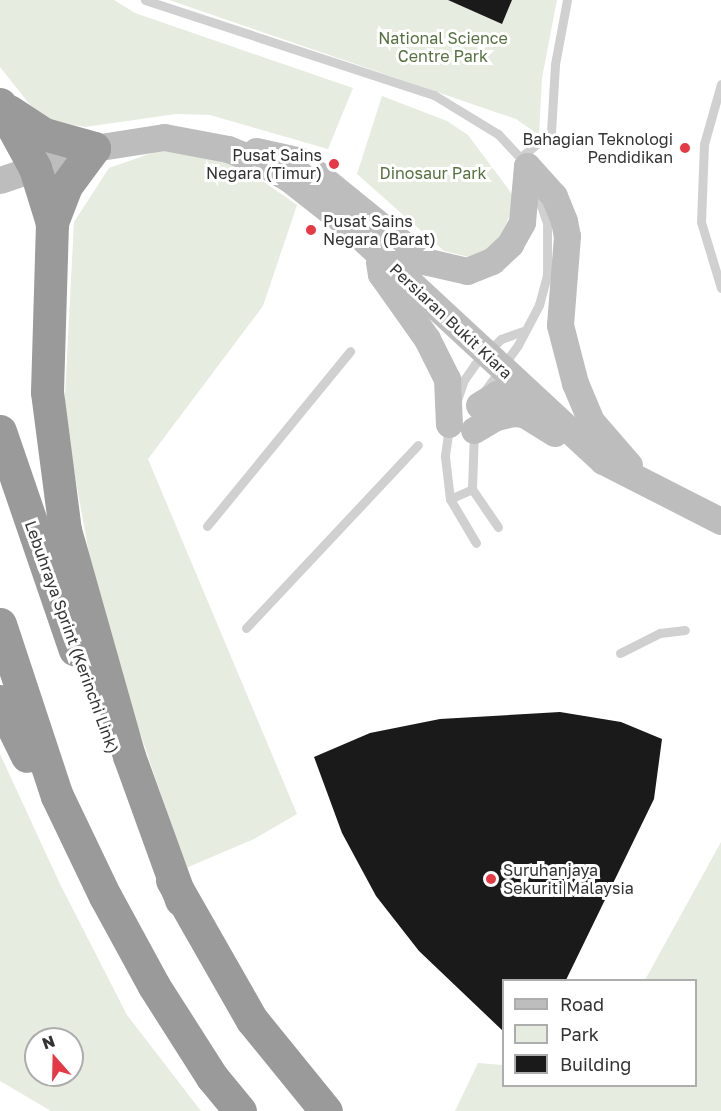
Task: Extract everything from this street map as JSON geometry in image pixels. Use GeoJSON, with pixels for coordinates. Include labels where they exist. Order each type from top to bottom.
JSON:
{"type":"FeatureCollection","features":[{"type":"Feature","properties":{"kind":"highway"},"geometry":{"type":"LineString","coordinates":[[1,105],[44,134],[94,148],[66,186],[52,223]]}},
{"type":"Feature","properties":{"kind":"highway"},"geometry":{"type":"LineString","coordinates":[[1,105],[35,168],[52,223],[47,392],[65,530],[129,756],[181,900]]}},
{"type":"Feature","properties":{"kind":"highway","name":"Lebuhraya Sprint (Kerinchi Link)"},"geometry":{"type":"LineString","coordinates":[[0,431],[100,724],[181,900],[252,1020],[326,1111]]}},
{"type":"Feature","properties":{"kind":"highway"},"geometry":{"type":"LineString","coordinates":[[0,624],[57,796],[105,896],[154,986],[212,1077],[240,1111]]}},
{"type":"Feature","properties":{"kind":"highway"},"geometry":{"type":"LineString","coordinates":[[0,701],[21,749],[57,796]]}},
{"type":"Feature","properties":{"kind":"street","name":"Persiaran Bukit Kiara"},"geometry":{"type":"LineString","coordinates":[[0,180],[94,148],[164,137],[228,149],[288,178],[378,254],[603,461],[640,478],[692,509],[721,520]]}},
{"type":"Feature","properties":{"kind":"street"},"geometry":{"type":"LineString","coordinates":[[228,149],[301,161],[424,261],[467,271],[492,261],[510,244],[522,222],[524,161]]}},
{"type":"Feature","properties":{"kind":"street"},"geometry":{"type":"LineString","coordinates":[[524,161],[554,196],[564,221],[567,236],[560,325],[574,383],[591,421],[640,478]]}},
{"type":"Feature","properties":{"kind":"street"},"geometry":{"type":"LineString","coordinates":[[378,254],[381,274],[427,339],[467,420]]}},
{"type":"Feature","properties":{"kind":"street"},"geometry":{"type":"LineString","coordinates":[[467,420],[496,394],[522,387]]}},
{"type":"Feature","properties":{"kind":"street"},"geometry":{"type":"LineString","coordinates":[[467,420],[524,414],[603,461]]}},
{"type":"Feature","properties":{"kind":"lane"},"geometry":{"type":"LineString","coordinates":[[145,0],[434,95],[498,134],[524,161],[547,223],[550,246],[539,305],[523,331],[493,361],[464,380],[472,489],[498,527]]}},
{"type":"Feature","properties":{"kind":"lane"},"geometry":{"type":"LineString","coordinates":[[524,161],[551,132],[555,64],[567,0]]}},
{"type":"Feature","properties":{"kind":"lane"},"geometry":{"type":"LineString","coordinates":[[721,84],[704,144],[701,222],[721,288]]}},
{"type":"Feature","properties":{"kind":"lane"},"geometry":{"type":"LineString","coordinates":[[476,543],[450,499],[445,457],[467,420],[501,339],[523,331]]}},
{"type":"Feature","properties":{"kind":"lane"},"geometry":{"type":"LineString","coordinates":[[207,526],[350,351]]}},
{"type":"Feature","properties":{"kind":"lane"},"geometry":{"type":"LineString","coordinates":[[246,628],[418,445]]}},
{"type":"Feature","properties":{"kind":"lane"},"geometry":{"type":"LineString","coordinates":[[450,499],[472,489]]}},
{"type":"Feature","properties":{"kind":"lane"},"geometry":{"type":"LineString","coordinates":[[620,653],[660,633],[685,630]]}},
{"type":"Feature","properties":{"kind":"green space"},"geometry":{"type":"Polygon","coordinates":[[[0,0],[114,0],[135,13],[353,88],[328,149],[210,115],[176,114],[85,127],[54,121],[31,106],[0,67],[0,0]]]}},
{"type":"Feature","properties":{"kind":"green space","name":"National Science Centre Park"},"geometry":{"type":"Polygon","coordinates":[[[169,0],[448,0],[502,24],[512,0],[557,0],[542,78],[539,135],[516,119],[169,0]]]}},
{"type":"Feature","properties":{"kind":"green space","name":"Dinosaur Park"},"geometry":{"type":"Polygon","coordinates":[[[382,96],[447,121],[468,135],[512,194],[512,210],[499,240],[477,259],[444,251],[357,174],[382,96]]]}},
{"type":"Feature","properties":{"kind":"green space"},"geometry":{"type":"Polygon","coordinates":[[[169,147],[238,164],[297,205],[263,306],[148,459],[297,814],[254,839],[186,868],[100,615],[64,415],[74,222],[109,168],[169,147]]]}},
{"type":"Feature","properties":{"kind":"green space"},"geometry":{"type":"Polygon","coordinates":[[[0,754],[60,884],[127,1015],[201,1111],[51,1111],[0,1081],[0,754]]]}},
{"type":"Feature","properties":{"kind":"green space"},"geometry":{"type":"Polygon","coordinates":[[[721,842],[721,1111],[455,1111],[478,1063],[502,1065],[502,1087],[697,1087],[697,979],[646,979],[721,842]]]}},
{"type":"Feature","properties":{"kind":"building"},"geometry":{"type":"Polygon","coordinates":[[[448,0],[512,0],[502,24],[448,0]]]}},
{"type":"Feature","properties":{"kind":"building","name":"Suruhanjaya Sekuriti Malaysia"},"geometry":{"type":"Polygon","coordinates":[[[560,712],[621,722],[662,739],[654,799],[566,979],[502,979],[502,1030],[419,951],[376,896],[342,833],[314,757],[370,733],[440,719],[560,712]]]}},
{"type":"Feature","properties":{"kind":"place","name":"Bahagian Teknologi Pendidikan"},"geometry":{"type":"Point","coordinates":[685,148]}},
{"type":"Feature","properties":{"kind":"place","name":"Pusat Sains Negara (Timur)"},"geometry":{"type":"Point","coordinates":[334,164]}},
{"type":"Feature","properties":{"kind":"place","name":"Pusat Sains Negara (Barat)"},"geometry":{"type":"Point","coordinates":[311,230]}},
{"type":"Feature","properties":{"kind":"place","name":"Suruhanjaya Sekuriti Malaysia"},"geometry":{"type":"Point","coordinates":[491,879]}}]}
